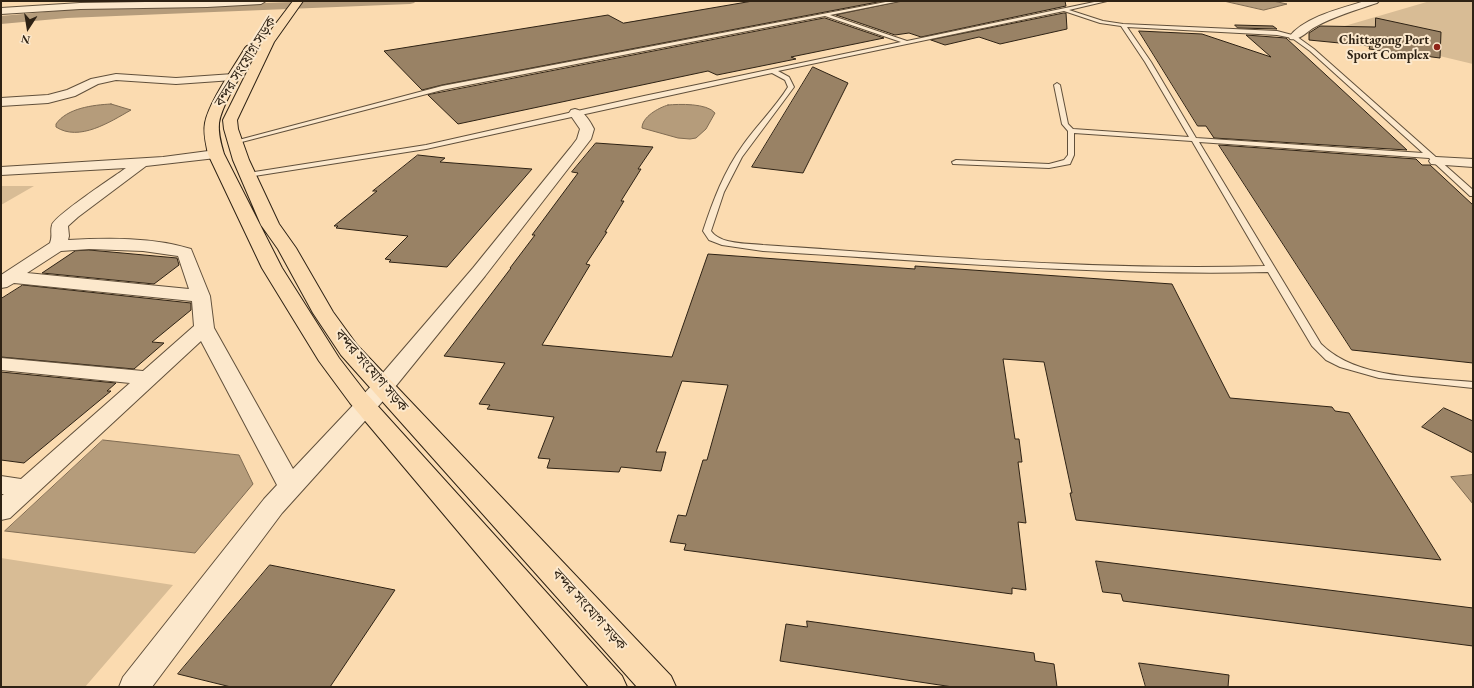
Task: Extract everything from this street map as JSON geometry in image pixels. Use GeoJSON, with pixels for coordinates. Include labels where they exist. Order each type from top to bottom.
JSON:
{"type":"FeatureCollection","features":[{"type":"Feature","properties":{"kind":"highway","name":"বন্দর সংযোগ সড়ক"},"geometry":{"type":"LineString","coordinates":[[298,1],[270,30],[233,77],[215,111],[212,124],[212,136],[225,148],[248,175],[270,225],[287,248],[323,313],[349,350],[659,687]]}},
{"type":"Feature","properties":{"kind":"highway","name":"বন্দর সংযোগ সড়ক"},"geometry":{"type":"LineString","coordinates":[[270,30],[268,42],[233,112],[225,148],[272,268],[330,361],[366,407],[610,687]]}},
{"type":"Feature","properties":{"kind":"street"},"geometry":{"type":"LineString","coordinates":[[1,11],[67,6],[214,4],[261,1]]}},
{"type":"Feature","properties":{"kind":"street"},"geometry":{"type":"LineString","coordinates":[[1294,37],[1309,26],[1328,16],[1374,1]]}},
{"type":"Feature","properties":{"kind":"street"},"geometry":{"type":"LineString","coordinates":[[1,102],[34,101],[59,97],[95,81],[116,77],[176,81],[233,77]]}},
{"type":"Feature","properties":{"kind":"street"},"geometry":{"type":"LineString","coordinates":[[134,687],[273,506],[290,486],[384,387],[479,272],[576,150],[584,139],[587,129],[575,113]]}},
{"type":"Feature","properties":{"kind":"street"},"geometry":{"type":"LineString","coordinates":[[1,171],[143,162],[225,148]]}},
{"type":"Feature","properties":{"kind":"street"},"geometry":{"type":"LineString","coordinates":[[1434,158],[1473,163]]}},
{"type":"Feature","properties":{"kind":"street"},"geometry":{"type":"LineString","coordinates":[[57,246],[61,236],[60,225],[72,214],[143,162]]}},
{"type":"Feature","properties":{"kind":"street"},"geometry":{"type":"LineString","coordinates":[[6,280],[57,246],[82,243],[118,244],[172,248],[186,253],[201,296],[204,328],[290,486]]}},
{"type":"Feature","properties":{"kind":"street"},"geometry":{"type":"LineString","coordinates":[[6,280],[201,296]]}},
{"type":"Feature","properties":{"kind":"street"},"geometry":{"type":"LineString","coordinates":[[1,511],[204,328]]}},
{"type":"Feature","properties":{"kind":"street"},"geometry":{"type":"LineString","coordinates":[[1,364],[148,378]]}},
{"type":"Feature","properties":{"kind":"street"},"geometry":{"type":"LineString","coordinates":[[1,485],[26,488]]}},
{"type":"Feature","properties":{"kind":"lane"},"geometry":{"type":"LineString","coordinates":[[225,148],[442,88],[898,1]]}},
{"type":"Feature","properties":{"kind":"lane"},"geometry":{"type":"LineString","coordinates":[[248,175],[426,147],[575,113],[904,42],[1105,1]]}},
{"type":"Feature","properties":{"kind":"lane"},"geometry":{"type":"LineString","coordinates":[[1064,10],[1102,22],[1123,25],[1277,33],[1294,37],[1346,79],[1473,194]]}},
{"type":"Feature","properties":{"kind":"lane"},"geometry":{"type":"LineString","coordinates":[[825,15],[904,42]]}},
{"type":"Feature","properties":{"kind":"lane"},"geometry":{"type":"LineString","coordinates":[[1123,25],[1148,62],[1317,346],[1330,358],[1356,369],[1386,376],[1473,385]]}},
{"type":"Feature","properties":{"kind":"lane"},"geometry":{"type":"LineString","coordinates":[[772,71],[785,76],[790,82],[791,87],[783,102],[754,134],[734,163],[725,180],[707,230],[712,238],[725,243],[778,249],[1083,268],[1194,271],[1270,269]]}},
{"type":"Feature","properties":{"kind":"lane"},"geometry":{"type":"LineString","coordinates":[[956,162],[1049,166],[1067,162],[1071,155],[1071,131],[1065,124],[1058,85]]}},
{"type":"Feature","properties":{"kind":"lane"},"geometry":{"type":"LineString","coordinates":[[1071,131],[1434,158]]}},
{"type":"Feature","properties":{"kind":"shaded area"},"geometry":{"type":"Polygon","coordinates":[[[1224,1],[1273,1],[1287,4],[1264,10],[1224,1]]]}},
{"type":"Feature","properties":{"kind":"shaded area","name":"Chittagong Port Sport Complex"},"geometry":{"type":"Polygon","coordinates":[[[1430,1],[1473,1],[1473,64],[1331,30],[1430,1]]]}},
{"type":"Feature","properties":{"kind":"shaded area"},"geometry":{"type":"Polygon","coordinates":[[[111,104],[131,110],[94,129],[74,132],[65,131],[56,127],[56,124],[61,119],[73,111],[96,105],[111,104]]]}},
{"type":"Feature","properties":{"kind":"shaded area"},"geometry":{"type":"Polygon","coordinates":[[[686,104],[706,107],[715,113],[706,129],[696,138],[678,138],[642,128],[648,117],[660,108],[668,105],[686,104]]]}},
{"type":"Feature","properties":{"kind":"shaded area"},"geometry":{"type":"Polygon","coordinates":[[[1,186],[34,186],[1,205],[1,186]]]}},
{"type":"Feature","properties":{"kind":"shaded area"},"geometry":{"type":"Polygon","coordinates":[[[103,440],[239,455],[253,484],[195,553],[5,531],[103,440]]]}},
{"type":"Feature","properties":{"kind":"shaded area"},"geometry":{"type":"Polygon","coordinates":[[[1473,475],[1473,504],[1451,477],[1473,475]]]}},
{"type":"Feature","properties":{"kind":"shaded area"},"geometry":{"type":"Polygon","coordinates":[[[1,558],[173,585],[85,687],[1,687],[1,558]]]}},
{"type":"Feature","properties":{"kind":"building"},"geometry":{"type":"Polygon","coordinates":[[[753,1],[883,1],[422,90],[384,51],[608,15],[623,23],[753,1]]]}},
{"type":"Feature","properties":{"kind":"building"},"geometry":{"type":"Polygon","coordinates":[[[901,1],[1065,1],[1066,6],[921,37],[909,33],[895,35],[836,15],[901,1]]]}},
{"type":"Feature","properties":{"kind":"building"},"geometry":{"type":"Polygon","coordinates":[[[1066,13],[1067,29],[1000,44],[979,37],[945,45],[931,40],[1066,13]]]}},
{"type":"Feature","properties":{"kind":"building"},"geometry":{"type":"Polygon","coordinates":[[[825,18],[884,38],[791,57],[796,59],[717,75],[708,71],[458,124],[428,95],[825,18]]]}},
{"type":"Feature","properties":{"kind":"building"},"geometry":{"type":"Polygon","coordinates":[[[1376,18],[1441,32],[1440,58],[1369,49],[1370,46],[1309,40],[1309,33],[1320,26],[1375,27],[1376,18]]]}},
{"type":"Feature","properties":{"kind":"building"},"geometry":{"type":"Polygon","coordinates":[[[1235,25],[1273,26],[1277,29],[1238,28],[1235,25]]]}},
{"type":"Feature","properties":{"kind":"building"},"geometry":{"type":"Polygon","coordinates":[[[1139,31],[1202,34],[1271,57],[1246,35],[1286,38],[1407,150],[1214,138],[1206,126],[1198,126],[1139,31]]]}},
{"type":"Feature","properties":{"kind":"building"},"geometry":{"type":"Polygon","coordinates":[[[813,67],[848,83],[803,173],[752,167],[813,67]]]}},
{"type":"Feature","properties":{"kind":"building"},"geometry":{"type":"Polygon","coordinates":[[[596,143],[653,147],[638,169],[641,169],[621,201],[624,201],[605,232],[607,232],[586,264],[590,265],[542,345],[672,357],[708,254],[915,269],[915,266],[1172,284],[1230,398],[1332,407],[1335,411],[1349,413],[1441,560],[1076,520],[1070,493],[1072,493],[1044,362],[1003,359],[1015,439],[1019,439],[1022,462],[1018,462],[1026,523],[1018,522],[1026,590],[1012,588],[1012,594],[684,550],[686,544],[670,542],[678,515],[686,516],[703,460],[707,460],[728,385],[682,381],[656,452],[666,452],[661,471],[621,467],[619,472],[547,468],[550,459],[538,458],[554,417],[487,409],[490,405],[479,404],[505,363],[444,356],[535,235],[532,235],[578,173],[572,172],[596,143]]]}},
{"type":"Feature","properties":{"kind":"building"},"geometry":{"type":"Polygon","coordinates":[[[1219,145],[1416,159],[1422,165],[1430,165],[1473,205],[1473,363],[1352,350],[1219,145]]]}},
{"type":"Feature","properties":{"kind":"building"},"geometry":{"type":"Polygon","coordinates":[[[418,155],[445,158],[440,162],[532,169],[447,267],[389,262],[391,260],[385,259],[408,236],[336,228],[338,226],[334,226],[377,191],[373,191],[418,155]]]}},
{"type":"Feature","properties":{"kind":"building"},"geometry":{"type":"Polygon","coordinates":[[[89,250],[177,258],[179,265],[154,284],[42,273],[75,251],[89,250]]]}},
{"type":"Feature","properties":{"kind":"building"},"geometry":{"type":"Polygon","coordinates":[[[23,285],[191,303],[191,310],[152,342],[164,343],[134,369],[1,357],[1,299],[23,285]]]}},
{"type":"Feature","properties":{"kind":"building"},"geometry":{"type":"Polygon","coordinates":[[[1,372],[116,383],[107,391],[111,391],[24,463],[1,460],[1,372]]]}},
{"type":"Feature","properties":{"kind":"building"},"geometry":{"type":"Polygon","coordinates":[[[1444,408],[1473,421],[1473,453],[1422,427],[1444,408]]]}},
{"type":"Feature","properties":{"kind":"building"},"geometry":{"type":"Polygon","coordinates":[[[1096,561],[1473,608],[1473,646],[1123,601],[1121,594],[1103,592],[1096,561]]]}},
{"type":"Feature","properties":{"kind":"building"},"geometry":{"type":"Polygon","coordinates":[[[270,565],[395,590],[330,687],[231,687],[178,674],[270,565]]]}},
{"type":"Feature","properties":{"kind":"building"},"geometry":{"type":"Polygon","coordinates":[[[807,621],[1034,653],[1035,661],[1054,664],[1057,687],[953,687],[780,661],[786,624],[807,627],[807,621]]]}},
{"type":"Feature","properties":{"kind":"building"},"geometry":{"type":"Polygon","coordinates":[[[1139,663],[1229,675],[1228,687],[1146,687],[1139,663]]]}},
{"type":"Feature","properties":{"kind":"waterway"},"geometry":{"type":"LineString","coordinates":[[1,20],[67,14],[410,1]]}},
{"type":"Feature","properties":{"kind":"place","name":"Chittagong Port Sport Complex"},"geometry":{"type":"Point","coordinates":[1437,47]}}]}
